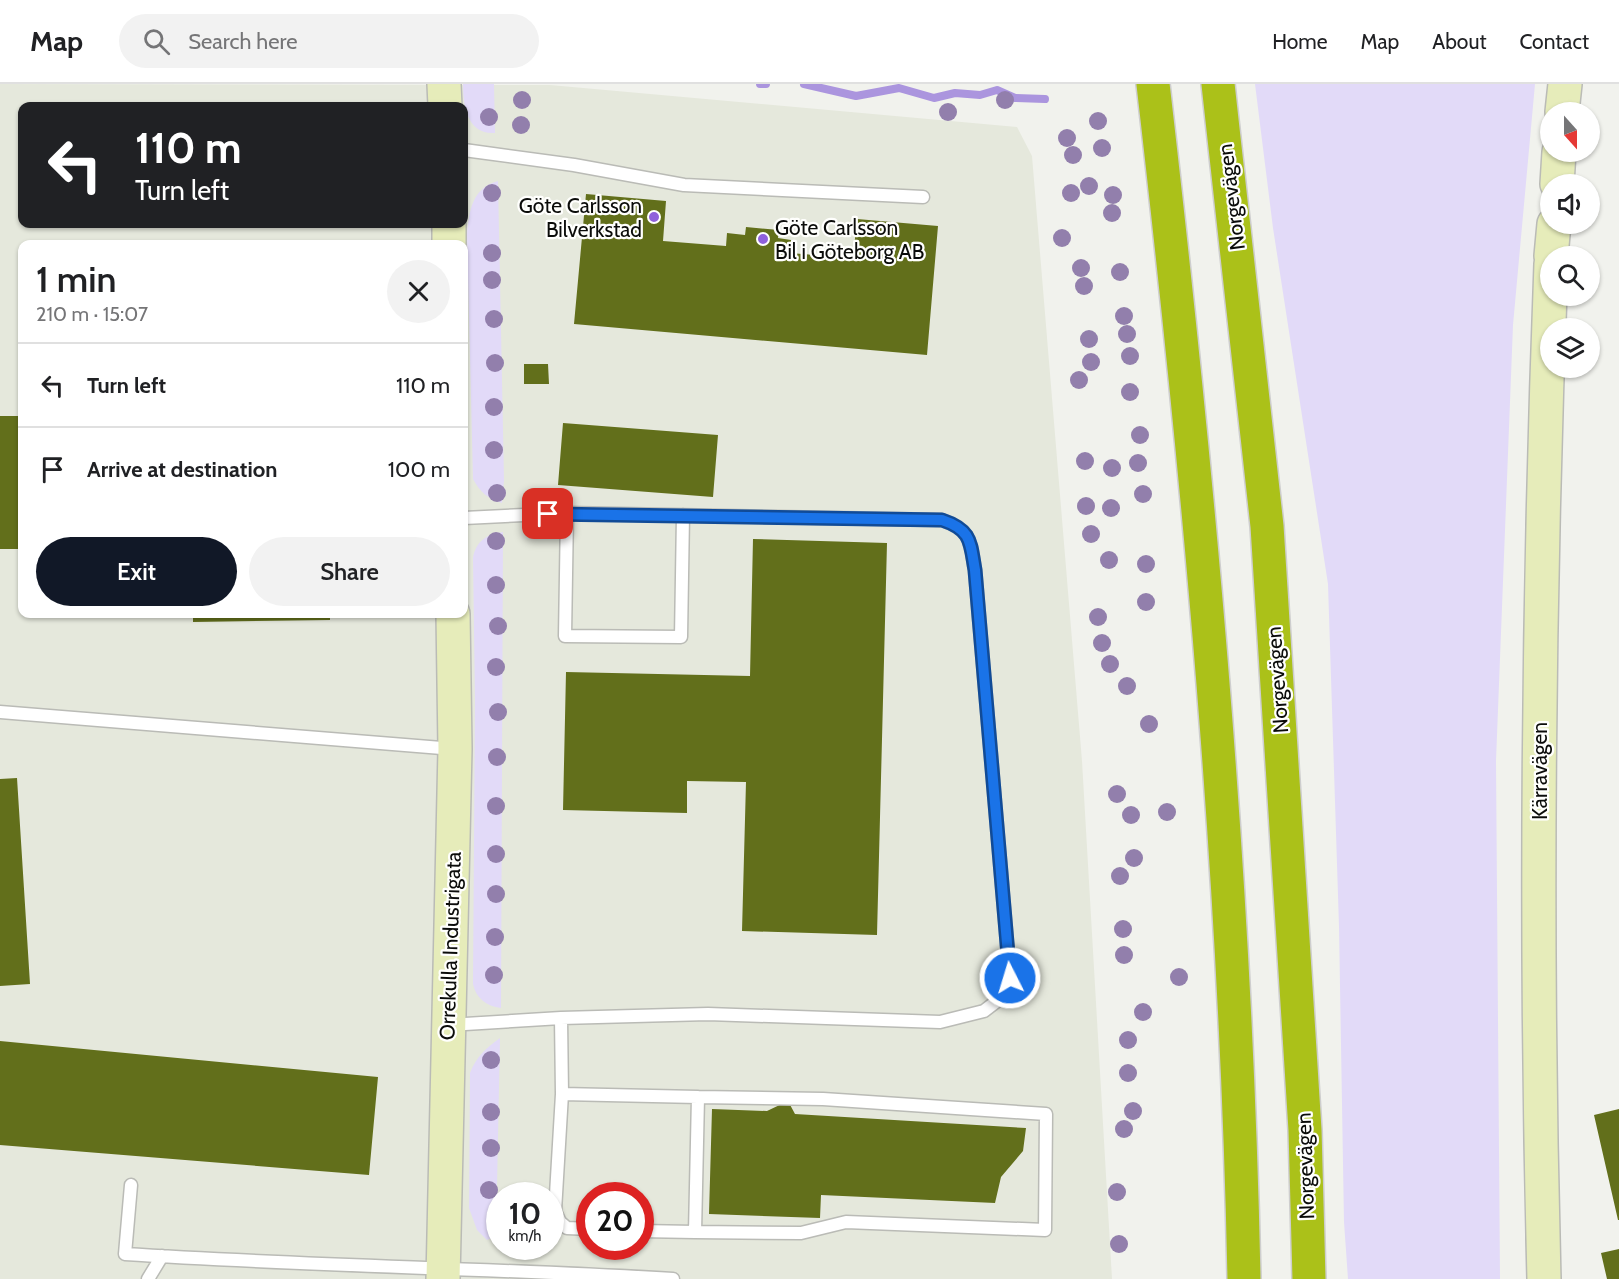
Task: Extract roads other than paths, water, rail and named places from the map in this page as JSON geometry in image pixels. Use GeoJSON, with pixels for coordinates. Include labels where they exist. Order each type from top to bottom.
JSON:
{"type":"FeatureCollection","features":[{"type":"Feature","properties":{"kind":"highway"},"geometry":{"type":"LineString","coordinates":[[1135,84],[1172,249]]}},
{"type":"Feature","properties":{"kind":"highway"},"geometry":{"type":"LineString","coordinates":[[1153,84],[1172,249],[1200,539],[1224,848],[1241,1134],[1244,1279]]}},
{"type":"Feature","properties":{"kind":"highway","name":"Norgevägen"},"geometry":{"type":"LineString","coordinates":[[1218,84],[1267,526],[1305,1130],[1309,1279]]}},
{"type":"Feature","properties":{"kind":"street"},"geometry":{"type":"LineString","coordinates":[[444,84],[446,102]]}},
{"type":"Feature","properties":{"kind":"street"},"geometry":{"type":"LineString","coordinates":[[1563,102],[1565,84]]}},
{"type":"Feature","properties":{"kind":"street","name":"Kärravägen"},"geometry":{"type":"LineString","coordinates":[[1544,1279],[1538,1071],[1539,735],[1541,533],[1549,306]]}},
{"type":"Feature","properties":{"kind":"street","name":"Orrekulla Industrigata"},"geometry":{"type":"LineString","coordinates":[[443,1274],[455,749],[453,618]]}},
{"type":"Feature","properties":{"kind":"lane"},"geometry":{"type":"LineString","coordinates":[[468,151],[574,165],[684,185],[923,197]]}},
{"type":"Feature","properties":{"kind":"lane"},"geometry":{"type":"LineString","coordinates":[[567,513],[565,636],[681,637],[683,515]]}},
{"type":"Feature","properties":{"kind":"lane"},"geometry":{"type":"LineString","coordinates":[[448,1025],[561,1018],[708,1014],[940,1022],[984,1011],[997,1001],[1010,978],[975,570],[969,537],[960,526],[942,520],[567,513],[468,518]]}},
{"type":"Feature","properties":{"kind":"lane"},"geometry":{"type":"LineString","coordinates":[[0,712],[455,749]]}},
{"type":"Feature","properties":{"kind":"lane"},"geometry":{"type":"LineString","coordinates":[[561,1018],[562,1094],[555,1210],[560,1222],[567,1228],[576,1228]]}},
{"type":"Feature","properties":{"kind":"lane"},"geometry":{"type":"LineString","coordinates":[[562,1094],[823,1099],[1046,1114],[1045,1230],[846,1222],[801,1233],[654,1231]]}},
{"type":"Feature","properties":{"kind":"lane"},"geometry":{"type":"LineString","coordinates":[[695,1232],[698,1096]]}},
{"type":"Feature","properties":{"kind":"lane"},"geometry":{"type":"LineString","coordinates":[[131,1185],[126,1254],[443,1274],[501,1269],[673,1279]]}},
{"type":"Feature","properties":{"kind":"lane"},"geometry":{"type":"LineString","coordinates":[[148,1279],[162,1256]]}},
{"type":"Feature","properties":{"kind":"waterway"},"geometry":{"type":"LineString","coordinates":[[760,84],[766,84]]}},
{"type":"Feature","properties":{"kind":"waterway"},"geometry":{"type":"LineString","coordinates":[[804,84],[856,96],[899,88],[934,98],[955,93],[980,95],[997,90],[1015,98],[1045,99]]}},
{"type":"Feature","properties":{"kind":"place","name":"Göte Carlsson Bilverkstad"},"geometry":{"type":"Point","coordinates":[654,217]}},
{"type":"Feature","properties":{"kind":"place","name":"Göte Carlsson Bil i Göteborg AB"},"geometry":{"type":"Point","coordinates":[763,239]}}]}
